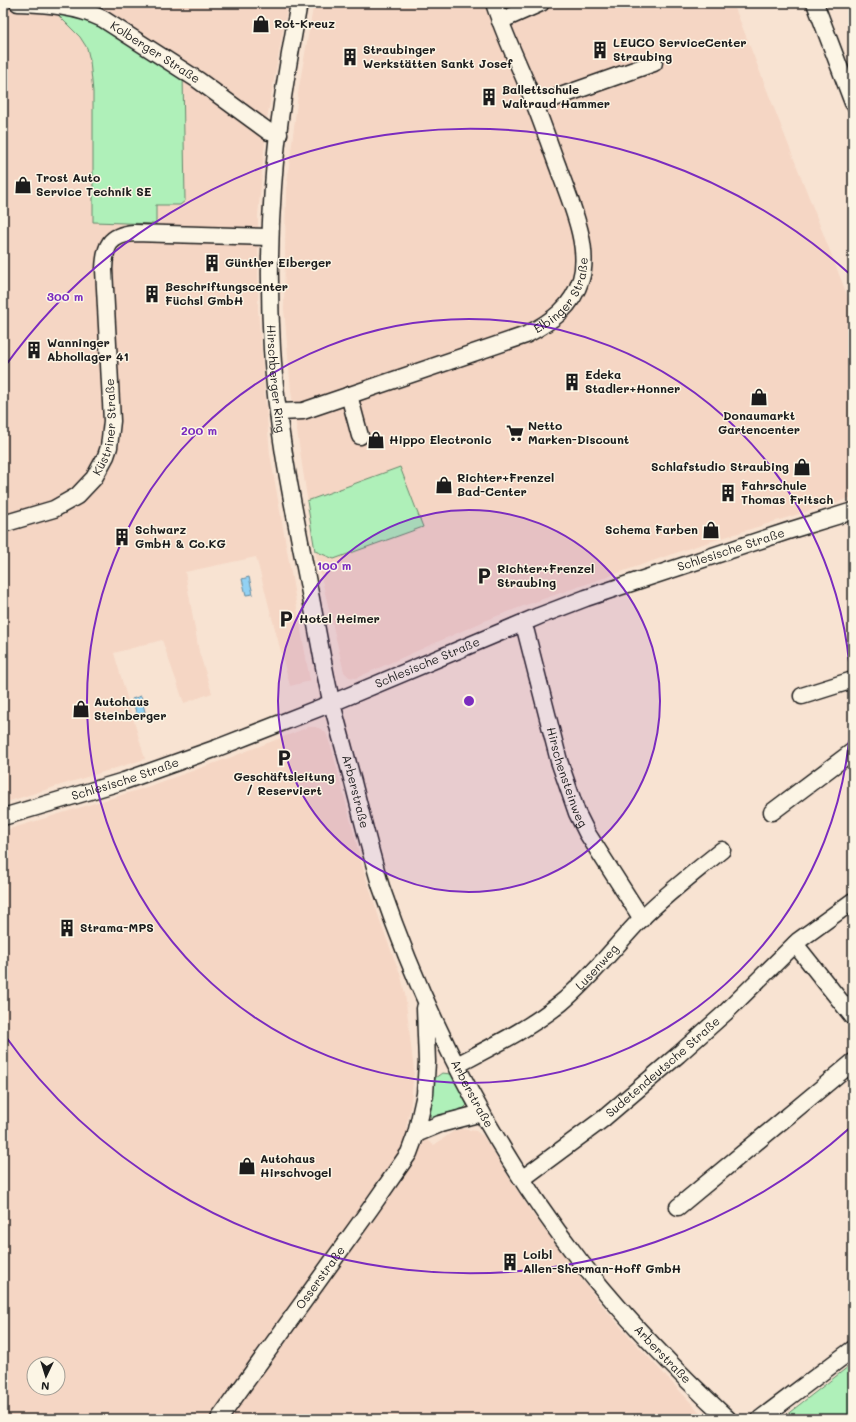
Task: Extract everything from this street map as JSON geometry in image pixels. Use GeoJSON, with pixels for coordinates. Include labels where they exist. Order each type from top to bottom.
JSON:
{"type":"FeatureCollection","features":[{"type":"Feature","properties":{"kind":"street","name":"Kolberger Straße"},"geometry":{"type":"LineString","coordinates":[[18,3],[67,7],[93,14],[104,19],[198,80],[268,132],[279,134]]}},
{"type":"Feature","properties":{"kind":"street","name":"Hirschberger Ring"},"geometry":{"type":"LineString","coordinates":[[299,3],[287,76],[273,183],[270,237],[272,353],[279,412],[295,514],[332,703]]}},
{"type":"Feature","properties":{"kind":"street","name":"Elbinger Straße"},"geometry":{"type":"LineString","coordinates":[[279,412],[303,411],[526,335],[545,325],[563,311],[575,294],[582,277],[583,257],[582,241],[577,220],[535,105],[494,3]]}},
{"type":"Feature","properties":{"kind":"street"},"geometry":{"type":"LineString","coordinates":[[500,21],[542,3]]}},
{"type":"Feature","properties":{"kind":"street"},"geometry":{"type":"LineString","coordinates":[[815,3],[853,103]]}},
{"type":"Feature","properties":{"kind":"street"},"geometry":{"type":"LineString","coordinates":[[535,105],[654,64]]}},
{"type":"Feature","properties":{"kind":"street","name":"Küstriner Straße"},"geometry":{"type":"LineString","coordinates":[[3,524],[54,509],[77,496],[94,478],[108,451],[112,433],[112,421],[104,263],[107,247],[112,239],[122,234],[134,233],[270,237]]}},
{"type":"Feature","properties":{"kind":"street"},"geometry":{"type":"LineString","coordinates":[[349,395],[360,436]]}},
{"type":"Feature","properties":{"kind":"street","name":"Schlesische Straße"},"geometry":{"type":"LineString","coordinates":[[3,817],[152,772],[217,748],[332,703],[586,598],[781,533],[853,511]]}},
{"type":"Feature","properties":{"kind":"street","name":"Hirschensteinweg"},"geometry":{"type":"LineString","coordinates":[[522,624],[526,632],[559,761],[578,813],[587,833],[642,919]]}},
{"type":"Feature","properties":{"kind":"street"},"geometry":{"type":"LineString","coordinates":[[802,696],[853,680]]}},
{"type":"Feature","properties":{"kind":"street","name":"Arberstraße"},"geometry":{"type":"LineString","coordinates":[[332,703],[371,854],[391,913],[425,1000],[482,1113],[522,1179],[579,1260],[662,1354],[728,1419]]}},
{"type":"Feature","properties":{"kind":"street"},"geometry":{"type":"LineString","coordinates":[[772,812],[853,751]]}},
{"type":"Feature","properties":{"kind":"street","name":"Lusenweg"},"geometry":{"type":"LineString","coordinates":[[457,1065],[510,1037],[560,1004],[583,984],[642,919],[722,850]]}},
{"type":"Feature","properties":{"kind":"street","name":"Sudetendeutsche Straße"},"geometry":{"type":"LineString","coordinates":[[522,1179],[603,1119],[725,1013],[795,944],[853,901]]}},
{"type":"Feature","properties":{"kind":"street"},"geometry":{"type":"LineString","coordinates":[[795,944],[853,1017]]}},
{"type":"Feature","properties":{"kind":"street","name":"Osserstraße"},"geometry":{"type":"LineString","coordinates":[[219,1419],[409,1153],[416,1134],[425,1094],[428,1062],[425,1000]]}},
{"type":"Feature","properties":{"kind":"street"},"geometry":{"type":"LineString","coordinates":[[678,1207],[853,1062]]}},
{"type":"Feature","properties":{"kind":"street"},"geometry":{"type":"LineString","coordinates":[[416,1134],[440,1124],[482,1113]]}},
{"type":"Feature","properties":{"kind":"street"},"geometry":{"type":"LineString","coordinates":[[760,1419],[853,1349]]}},
{"type":"Feature","properties":{"kind":"shaded area"},"geometry":{"type":"Polygon","coordinates":[[[3,3],[288,3],[267,119],[258,216],[258,310],[270,454],[310,681],[290,686],[256,557],[185,572],[199,652],[212,693],[184,703],[162,640],[114,653],[145,759],[3,803],[3,3]]]}},
{"type":"Feature","properties":{"kind":"shaded area"},"geometry":{"type":"Polygon","coordinates":[[[314,3],[733,3],[853,310],[853,497],[687,549],[526,605],[489,619],[356,678],[349,677],[344,672],[315,551],[291,391],[284,309],[286,191],[299,87],[314,3]]]}},
{"type":"Feature","properties":{"kind":"shaded area"},"geometry":{"type":"Polygon","coordinates":[[[309,727],[321,729],[326,733],[332,750],[363,868],[382,927],[401,976],[405,994],[414,1071],[410,1110],[406,1127],[434,1145],[454,1131],[462,1129],[476,1131],[483,1136],[531,1212],[596,1298],[625,1332],[706,1419],[3,1419],[3,831],[141,789],[229,758],[309,727]]]}},
{"type":"Feature","properties":{"kind":"green space"},"geometry":{"type":"Polygon","coordinates":[[[52,9],[85,15],[183,73],[185,201],[180,205],[156,205],[156,224],[93,222],[93,92],[90,61],[87,48],[80,37],[52,9]]]}},
{"type":"Feature","properties":{"kind":"green space"},"geometry":{"type":"Polygon","coordinates":[[[400,467],[423,527],[334,559],[315,551],[307,501],[400,467]]]}},
{"type":"Feature","properties":{"kind":"green space"},"geometry":{"type":"Polygon","coordinates":[[[442,1073],[451,1074],[467,1105],[464,1108],[433,1118],[430,1116],[435,1078],[442,1073]]]}},
{"type":"Feature","properties":{"kind":"green space"},"geometry":{"type":"Polygon","coordinates":[[[853,1363],[853,1419],[781,1419],[853,1363]]]}},
{"type":"Feature","properties":{"kind":"water"},"geometry":{"type":"Polygon","coordinates":[[[249,577],[253,594],[246,595],[242,579],[249,577]]]}},
{"type":"Feature","properties":{"kind":"water"},"geometry":{"type":"Polygon","coordinates":[[[141,696],[145,712],[137,715],[132,699],[141,696]]]}},
{"type":"Feature","properties":{"kind":"place","name":"Rot-Kreuz"},"geometry":{"type":"Point","coordinates":[261,24]}},
{"type":"Feature","properties":{"kind":"place","name":"LEUCO ServiceCenter Straubing"},"geometry":{"type":"Point","coordinates":[600,50]}},
{"type":"Feature","properties":{"kind":"place","name":"Straubinger Werkstätten Sankt Josef"},"geometry":{"type":"Point","coordinates":[350,57]}},
{"type":"Feature","properties":{"kind":"place","name":"Ballettschule Waltraud Hammer"},"geometry":{"type":"Point","coordinates":[489,97]}},
{"type":"Feature","properties":{"kind":"place","name":"Trost Auto Service Technik SE"},"geometry":{"type":"Point","coordinates":[23,185]}},
{"type":"Feature","properties":{"kind":"place","name":"Günther Eiberger"},"geometry":{"type":"Point","coordinates":[212,263]}},
{"type":"Feature","properties":{"kind":"place","name":"Beschriftungscenter Füchsl GmbH"},"geometry":{"type":"Point","coordinates":[152,294]}},
{"type":"Feature","properties":{"kind":"place","name":"Wanninger Abhollager 41"},"geometry":{"type":"Point","coordinates":[34,350]}},
{"type":"Feature","properties":{"kind":"place","name":"Edeka Stadler+Honner"},"geometry":{"type":"Point","coordinates":[572,382]}},
{"type":"Feature","properties":{"kind":"place","name":"Donaumarkt Gartencenter"},"geometry":{"type":"Point","coordinates":[759,397]}},
{"type":"Feature","properties":{"kind":"place","name":"Netto Marken-Discount"},"geometry":{"type":"Point","coordinates":[515,433]}},
{"type":"Feature","properties":{"kind":"place","name":"Hippo Electronic"},"geometry":{"type":"Point","coordinates":[376,440]}},
{"type":"Feature","properties":{"kind":"place","name":"Schlafstudio Straubing"},"geometry":{"type":"Point","coordinates":[802,467]}},
{"type":"Feature","properties":{"kind":"place","name":"Richter+Frenzel Bad-Center"},"geometry":{"type":"Point","coordinates":[444,485]}},
{"type":"Feature","properties":{"kind":"place","name":"Fahrschule Thomas Fritsch"},"geometry":{"type":"Point","coordinates":[728,493]}},
{"type":"Feature","properties":{"kind":"place","name":"Schema Farben"},"geometry":{"type":"Point","coordinates":[711,530]}},
{"type":"Feature","properties":{"kind":"place","name":"Schwarz GmbH & Co.KG"},"geometry":{"type":"Point","coordinates":[122,537]}},
{"type":"Feature","properties":{"kind":"place","name":"Richter+Frenzel Straubing"},"geometry":{"type":"Point","coordinates":[484,576]}},
{"type":"Feature","properties":{"kind":"place","name":"Hotel Heimer"},"geometry":{"type":"Point","coordinates":[286,619]}},
{"type":"Feature","properties":{"kind":"place","name":"Autohaus Steinberger"},"geometry":{"type":"Point","coordinates":[81,709]}},
{"type":"Feature","properties":{"kind":"place","name":"Geschäftsleitung / Reserviert"},"geometry":{"type":"Point","coordinates":[284,758]}},
{"type":"Feature","properties":{"kind":"place","name":"Strama-MPS"},"geometry":{"type":"Point","coordinates":[67,928]}},
{"type":"Feature","properties":{"kind":"place","name":"Autohaus Hirschvogel"},"geometry":{"type":"Point","coordinates":[247,1166]}},
{"type":"Feature","properties":{"kind":"place","name":"Loibl Allen-Sherman-Hoff GmbH"},"geometry":{"type":"Point","coordinates":[510,1262]}}]}
